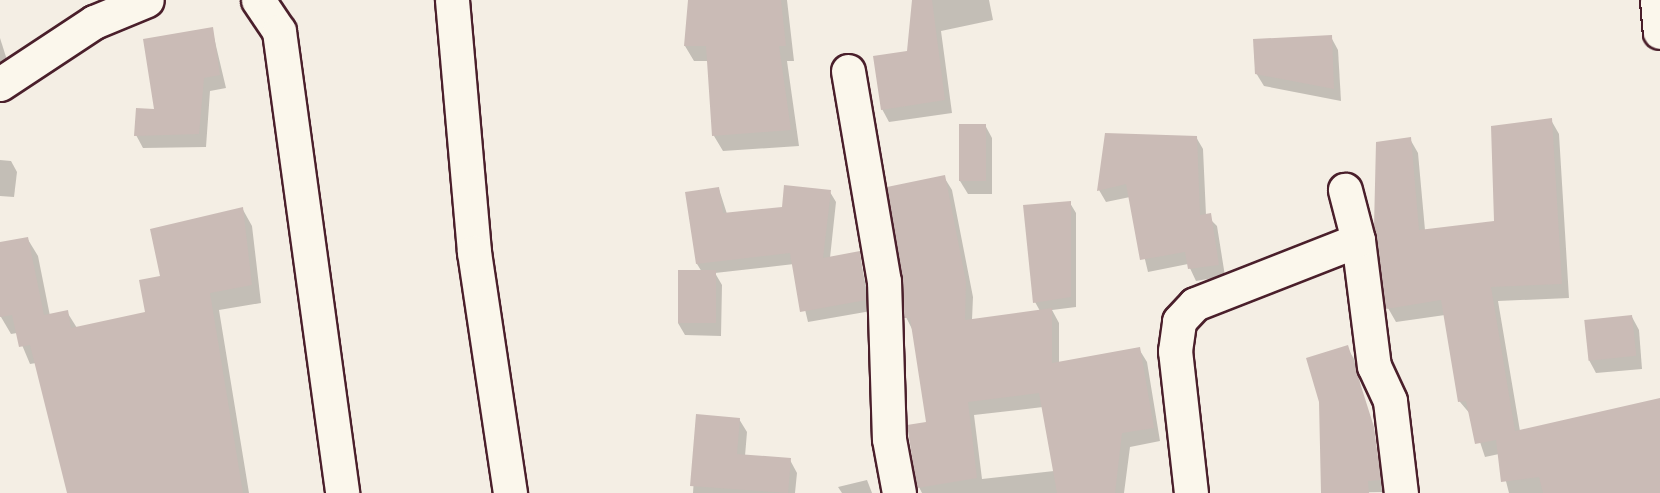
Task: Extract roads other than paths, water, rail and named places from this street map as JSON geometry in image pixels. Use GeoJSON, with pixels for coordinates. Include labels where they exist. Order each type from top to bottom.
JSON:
{"type":"FeatureCollection","features":[{"type":"Feature","properties":{"kind":"street"},"geometry":{"type":"LineString","coordinates":[[0,84],[94,22],[147,0]]}},
{"type":"Feature","properties":{"kind":"street"},"geometry":{"type":"LineString","coordinates":[[258,0],[279,31],[342,493]]}},
{"type":"Feature","properties":{"kind":"street"},"geometry":{"type":"LineString","coordinates":[[452,0],[474,252],[510,493]]}},
{"type":"Feature","properties":{"kind":"street"},"geometry":{"type":"LineString","coordinates":[[1657,0],[1660,32]]}},
{"type":"Feature","properties":{"kind":"street"},"geometry":{"type":"LineString","coordinates":[[848,71],[884,281],[889,439],[899,493]]}},
{"type":"Feature","properties":{"kind":"street"},"geometry":{"type":"LineString","coordinates":[[1345,190],[1358,240],[1374,366],[1390,401],[1401,493]]}},
{"type":"Feature","properties":{"kind":"street"},"geometry":{"type":"LineString","coordinates":[[1191,493],[1175,351],[1185,312],[1240,284],[1358,240]]}}]}
